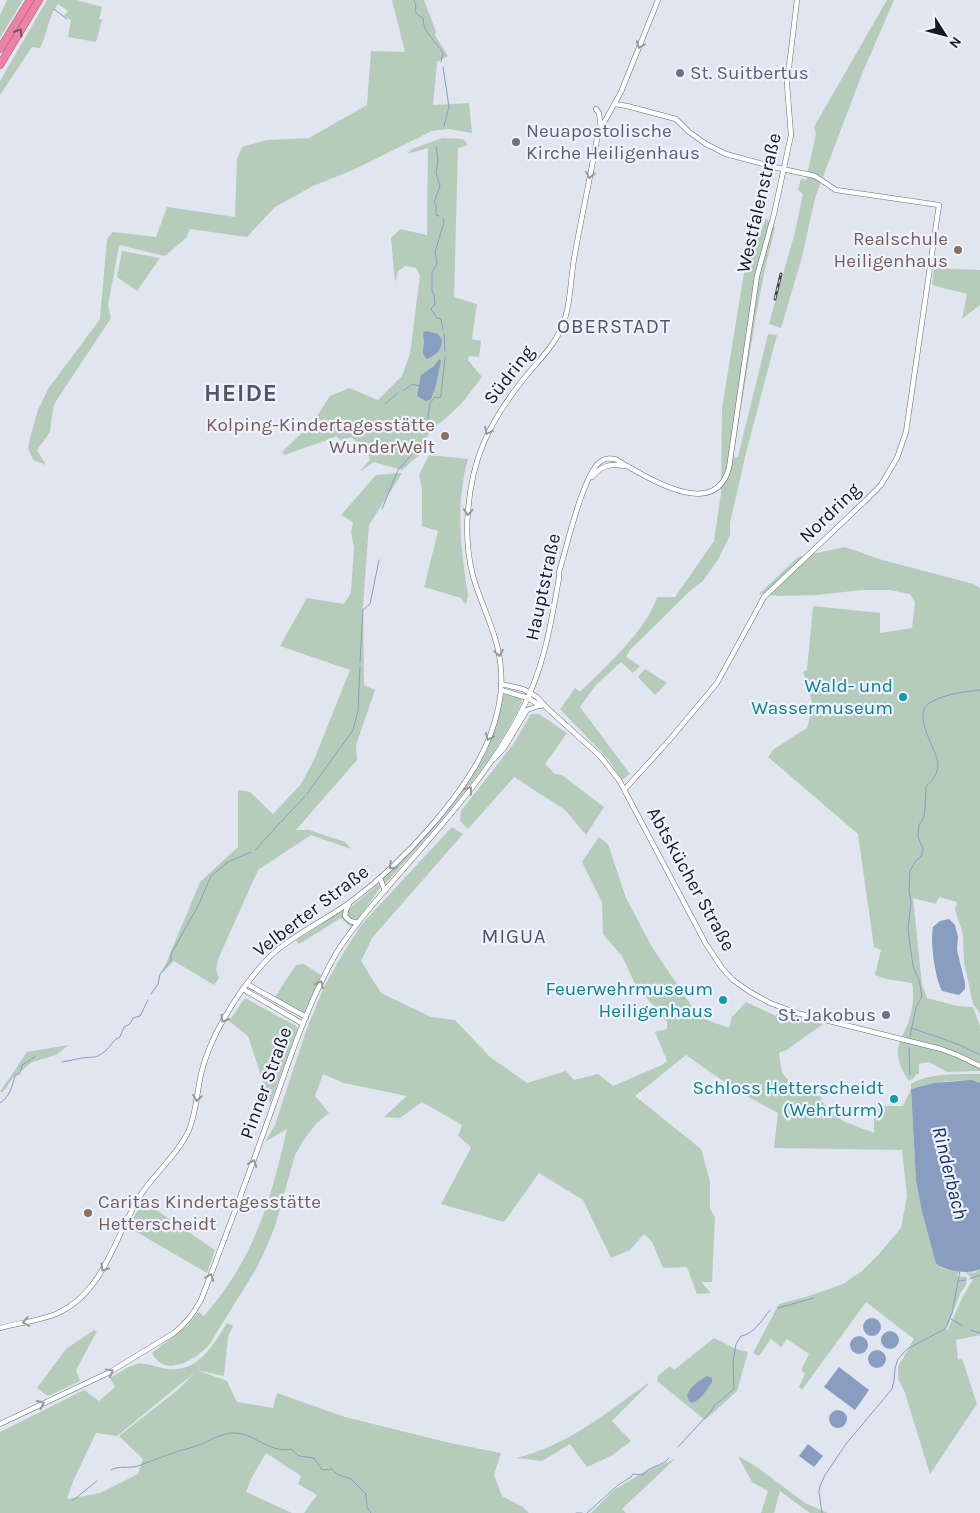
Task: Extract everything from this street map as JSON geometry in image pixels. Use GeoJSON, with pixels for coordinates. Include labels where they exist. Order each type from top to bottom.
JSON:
{"type":"FeatureCollection","features":[{"type":"Feature","properties":{"kind":"highway"},"geometry":{"type":"LineString","coordinates":[[0,49],[30,0]]}},
{"type":"Feature","properties":{"kind":"highway"},"geometry":{"type":"LineString","coordinates":[[0,65],[40,0]]}},
{"type":"Feature","properties":{"kind":"street","name":"Südring"},"geometry":{"type":"LineString","coordinates":[[501,690],[502,674],[496,641],[473,576],[470,558],[467,516],[470,488],[480,450],[495,419],[506,402],[554,342],[563,324],[597,139],[622,90],[658,0]]}},
{"type":"Feature","properties":{"kind":"street","name":"Westfalenstraße"},"geometry":{"type":"LineString","coordinates":[[630,467],[682,491],[696,494],[705,494],[715,490],[724,481],[729,468],[757,276],[785,170],[791,135],[787,76],[797,0]]}},
{"type":"Feature","properties":{"kind":"street"},"geometry":{"type":"LineString","coordinates":[[615,104],[673,118],[679,121],[689,132],[721,152],[785,170]]}},
{"type":"Feature","properties":{"kind":"street"},"geometry":{"type":"LineString","coordinates":[[596,109],[599,113],[601,128]]}},
{"type":"Feature","properties":{"kind":"street","name":"Nordring"},"geometry":{"type":"LineString","coordinates":[[625,788],[672,737],[717,683],[764,597],[870,497],[892,469],[903,444],[939,205],[839,191],[817,177],[785,170]]}},
{"type":"Feature","properties":{"kind":"street","name":"Hauptstraße"},"geometry":{"type":"LineString","coordinates":[[528,698],[544,655],[559,572],[579,505],[594,468],[600,461],[607,459],[615,459],[630,467]]}},
{"type":"Feature","properties":{"kind":"street","name":"Hauptstraße"},"geometry":{"type":"LineString","coordinates":[[588,482],[596,472],[607,465],[616,464],[630,467]]}},
{"type":"Feature","properties":{"kind":"street"},"geometry":{"type":"LineString","coordinates":[[501,684],[531,692]]}},
{"type":"Feature","properties":{"kind":"street","name":"Abtskücher Straße"},"geometry":{"type":"LineString","coordinates":[[501,690],[528,698],[548,709]]}},
{"type":"Feature","properties":{"kind":"street","name":"Velberter Straße"},"geometry":{"type":"LineString","coordinates":[[0,1328],[36,1320],[62,1311],[83,1294],[102,1272],[110,1258],[124,1222],[139,1197],[187,1134],[193,1118],[205,1058],[224,1019],[243,989],[257,970],[275,951],[351,901],[380,878],[428,829],[469,775],[489,739],[501,690]]}},
{"type":"Feature","properties":{"kind":"street","name":"Abtskücher Straße"},"geometry":{"type":"LineString","coordinates":[[531,692],[600,756],[625,788],[706,944],[722,968],[739,984],[770,1003],[792,1012],[924,1044],[957,1055],[980,1066]]}},
{"type":"Feature","properties":{"kind":"street","name":"Pinner Straße"},"geometry":{"type":"LineString","coordinates":[[0,1424],[110,1372],[174,1333],[191,1316],[201,1300],[303,1024],[320,984],[338,952],[358,923],[448,816],[489,763],[512,728],[528,698]]}},
{"type":"Feature","properties":{"kind":"street"},"geometry":{"type":"LineString","coordinates":[[489,763],[504,748],[527,710],[541,705]]}},
{"type":"Feature","properties":{"kind":"street"},"geometry":{"type":"LineString","coordinates":[[380,878],[385,890]]}},
{"type":"Feature","properties":{"kind":"street"},"geometry":{"type":"LineString","coordinates":[[351,901],[345,916],[350,921],[358,923]]}},
{"type":"Feature","properties":{"kind":"street"},"geometry":{"type":"LineString","coordinates":[[247,984],[306,1017]]}},
{"type":"Feature","properties":{"kind":"street"},"geometry":{"type":"LineString","coordinates":[[243,989],[303,1024]]}},
{"type":"Feature","properties":{"kind":"green space"},"geometry":{"type":"Polygon","coordinates":[[[7,0],[23,0],[0,38],[0,15],[7,0]]]}},
{"type":"Feature","properties":{"kind":"green space"},"geometry":{"type":"Polygon","coordinates":[[[47,0],[77,0],[102,7],[99,19],[102,20],[96,42],[68,37],[71,20],[64,16],[68,11],[58,4],[52,13],[40,48],[32,47],[0,95],[0,81],[47,0]]]}},
{"type":"Feature","properties":{"kind":"green space"},"geometry":{"type":"Polygon","coordinates":[[[392,0],[424,0],[436,32],[435,35],[448,56],[437,62],[433,105],[469,103],[472,133],[448,129],[432,131],[353,170],[313,186],[275,207],[247,237],[190,229],[186,238],[165,256],[119,245],[108,306],[111,318],[56,401],[53,408],[50,432],[37,450],[46,465],[33,460],[28,448],[38,410],[48,389],[100,319],[107,239],[113,232],[156,237],[167,207],[235,217],[237,159],[242,147],[267,140],[309,138],[367,105],[371,51],[405,52],[392,0]]]}},
{"type":"Feature","properties":{"kind":"green space"},"geometry":{"type":"Polygon","coordinates":[[[887,0],[894,0],[862,74],[815,198],[802,257],[781,328],[769,324],[795,232],[803,194],[798,190],[801,178],[806,180],[816,134],[814,127],[887,0]]]}},
{"type":"Feature","properties":{"kind":"green space"},"geometry":{"type":"Polygon","coordinates":[[[442,138],[463,139],[468,145],[458,148],[454,297],[477,304],[472,339],[481,341],[479,357],[469,356],[468,360],[482,377],[462,403],[430,430],[421,453],[402,470],[374,462],[359,472],[370,460],[368,451],[351,437],[341,441],[336,436],[284,455],[282,452],[314,421],[330,396],[349,388],[378,400],[402,376],[410,354],[420,275],[416,268],[405,266],[398,271],[395,282],[391,238],[400,229],[427,235],[428,148],[407,154],[412,149],[442,138]]]}},
{"type":"Feature","properties":{"kind":"green space"},"geometry":{"type":"Polygon","coordinates":[[[766,218],[775,227],[755,321],[733,458],[738,457],[768,334],[777,335],[746,453],[730,523],[730,535],[719,558],[703,581],[690,591],[630,650],[626,657],[640,666],[633,673],[621,662],[595,686],[580,707],[630,774],[622,780],[609,760],[560,709],[575,688],[580,692],[624,648],[652,610],[657,597],[675,597],[714,541],[721,493],[722,408],[744,273],[766,218]]]}},
{"type":"Feature","properties":{"kind":"green space"},"geometry":{"type":"Polygon","coordinates":[[[122,251],[160,258],[137,291],[117,277],[122,251]]]}},
{"type":"Feature","properties":{"kind":"green space"},"geometry":{"type":"Polygon","coordinates":[[[934,268],[980,270],[980,305],[962,319],[967,294],[932,285],[934,268]]]}},
{"type":"Feature","properties":{"kind":"green space"},"geometry":{"type":"Polygon","coordinates":[[[429,455],[468,459],[460,510],[461,544],[468,595],[466,605],[461,598],[424,587],[438,531],[422,526],[422,488],[419,475],[429,455]]]}},
{"type":"Feature","properties":{"kind":"green space"},"geometry":{"type":"Polygon","coordinates":[[[402,473],[369,525],[363,607],[364,685],[375,690],[356,745],[357,760],[296,830],[309,830],[345,842],[351,849],[311,835],[258,870],[219,957],[216,969],[219,978],[214,985],[174,961],[162,973],[200,882],[238,847],[238,790],[250,792],[273,814],[301,784],[314,760],[350,670],[280,646],[307,598],[344,604],[351,593],[354,547],[351,532],[353,522],[341,515],[376,475],[402,473]]]}},
{"type":"Feature","properties":{"kind":"green space"},"geometry":{"type":"Polygon","coordinates":[[[845,547],[882,560],[974,584],[980,588],[980,1013],[973,1004],[964,962],[963,934],[955,910],[957,902],[939,897],[936,904],[913,898],[922,985],[927,998],[957,1006],[973,1007],[980,1026],[980,1071],[947,1072],[929,1062],[919,1064],[919,1074],[916,1074],[909,1081],[900,1066],[898,1052],[912,1010],[912,983],[886,979],[875,975],[881,950],[874,947],[858,834],[768,757],[774,749],[807,728],[813,705],[803,672],[807,670],[813,606],[880,613],[880,633],[912,628],[915,602],[910,594],[890,590],[862,590],[817,595],[780,596],[759,594],[798,557],[845,547]]]}},
{"type":"Feature","properties":{"kind":"green space"},"geometry":{"type":"Polygon","coordinates":[[[645,669],[667,683],[655,695],[638,677],[645,669]]]}},
{"type":"Feature","properties":{"kind":"green space"},"geometry":{"type":"Polygon","coordinates":[[[505,694],[521,699],[522,702],[494,752],[459,798],[384,885],[383,878],[441,818],[477,768],[487,750],[501,698],[505,694]]]}},
{"type":"Feature","properties":{"kind":"green space"},"geometry":{"type":"Polygon","coordinates":[[[531,714],[539,714],[567,733],[545,764],[555,774],[562,775],[604,807],[586,835],[565,810],[514,777],[468,829],[460,821],[461,811],[514,743],[531,714]]]}},
{"type":"Feature","properties":{"kind":"green space"},"geometry":{"type":"Polygon","coordinates":[[[452,827],[463,834],[372,938],[361,961],[381,993],[431,1017],[455,1020],[490,1057],[527,1083],[566,1071],[574,1080],[598,1074],[613,1086],[662,1065],[667,1061],[655,1032],[667,1029],[667,1022],[635,984],[622,956],[603,934],[602,902],[582,862],[599,837],[608,844],[626,898],[652,947],[699,1017],[729,1028],[732,1017],[746,1002],[776,1016],[779,1010],[823,1024],[788,1049],[779,1053],[782,1073],[794,1087],[821,1097],[821,1101],[843,1121],[874,1133],[874,1106],[903,1106],[911,1089],[916,1181],[936,1264],[941,1268],[958,1271],[957,1276],[967,1277],[966,1285],[960,1294],[947,1328],[945,1323],[946,1330],[974,1278],[972,1279],[966,1272],[974,1273],[980,1269],[980,1335],[956,1340],[958,1360],[962,1358],[977,1404],[930,1474],[904,1390],[898,1379],[898,1367],[914,1339],[866,1302],[802,1390],[799,1387],[805,1374],[801,1370],[809,1354],[787,1339],[781,1347],[771,1339],[759,1356],[753,1353],[779,1304],[843,1284],[862,1271],[901,1228],[907,1196],[902,1150],[774,1148],[778,1113],[739,1092],[686,1055],[635,1096],[701,1149],[710,1181],[710,1209],[715,1217],[712,1282],[701,1282],[711,1293],[697,1294],[687,1267],[663,1268],[652,1242],[644,1234],[630,1250],[611,1258],[583,1200],[539,1173],[504,1222],[441,1204],[471,1148],[458,1136],[462,1125],[422,1102],[400,1118],[384,1117],[407,1096],[344,1083],[323,1074],[315,1096],[329,1113],[316,1124],[295,1155],[275,1226],[256,1269],[209,1345],[196,1356],[189,1361],[172,1366],[158,1361],[152,1353],[188,1325],[198,1312],[204,1316],[222,1294],[236,1272],[248,1250],[267,1205],[287,1129],[265,1142],[275,1125],[306,1031],[324,987],[362,924],[452,827]]]}},
{"type":"Feature","properties":{"kind":"green space"},"geometry":{"type":"Polygon","coordinates":[[[378,884],[380,888],[357,920],[351,920],[347,916],[347,911],[378,884]]]}},
{"type":"Feature","properties":{"kind":"green space"},"geometry":{"type":"Polygon","coordinates":[[[345,909],[345,919],[354,924],[351,927],[341,918],[299,944],[296,940],[345,909]]]}},
{"type":"Feature","properties":{"kind":"green space"},"geometry":{"type":"Polygon","coordinates":[[[304,964],[321,975],[305,1013],[275,997],[296,965],[304,964]]]}},
{"type":"Feature","properties":{"kind":"green space"},"geometry":{"type":"Polygon","coordinates":[[[245,998],[296,1026],[298,1029],[270,1104],[248,1036],[229,1021],[245,998]]]}},
{"type":"Feature","properties":{"kind":"green space"},"geometry":{"type":"Polygon","coordinates":[[[69,1045],[56,1055],[32,1062],[13,1078],[3,1092],[0,1092],[27,1052],[69,1045]]]}},
{"type":"Feature","properties":{"kind":"green space"},"geometry":{"type":"Polygon","coordinates":[[[980,1074],[980,1083],[954,1081],[911,1089],[911,1084],[926,1078],[944,1075],[980,1074]]]}},
{"type":"Feature","properties":{"kind":"green space"},"geometry":{"type":"Polygon","coordinates":[[[143,1201],[215,1250],[207,1273],[128,1227],[143,1201]]]}},
{"type":"Feature","properties":{"kind":"green space"},"geometry":{"type":"Polygon","coordinates":[[[227,1323],[233,1326],[228,1337],[224,1376],[197,1370],[227,1381],[237,1402],[273,1408],[277,1393],[345,1417],[450,1443],[501,1453],[494,1475],[502,1496],[523,1507],[529,1513],[304,1513],[317,1495],[298,1484],[301,1476],[266,1453],[246,1492],[292,1513],[0,1513],[0,1432],[84,1390],[99,1401],[115,1387],[110,1378],[134,1365],[144,1364],[167,1369],[187,1367],[210,1349],[227,1323]],[[194,1373],[117,1436],[96,1433],[74,1479],[67,1499],[100,1493],[138,1474],[143,1459],[119,1436],[179,1389],[194,1373]]]}},
{"type":"Feature","properties":{"kind":"green space"},"geometry":{"type":"Polygon","coordinates":[[[94,1330],[97,1331],[76,1370],[80,1381],[48,1396],[37,1388],[66,1349],[94,1330]]]}},
{"type":"Feature","properties":{"kind":"green space"},"geometry":{"type":"Polygon","coordinates":[[[714,1338],[736,1349],[748,1352],[737,1391],[705,1420],[657,1381],[658,1376],[670,1366],[674,1370],[714,1338]]]}},
{"type":"Feature","properties":{"kind":"green space"},"geometry":{"type":"Polygon","coordinates":[[[648,1383],[612,1421],[631,1441],[613,1455],[587,1467],[570,1444],[542,1461],[516,1458],[534,1453],[569,1437],[601,1417],[648,1383]]]}},
{"type":"Feature","properties":{"kind":"green space"},"geometry":{"type":"Polygon","coordinates":[[[738,1456],[757,1467],[805,1503],[828,1513],[810,1513],[780,1491],[774,1513],[761,1513],[768,1491],[752,1482],[738,1456]]]}},
{"type":"Feature","properties":{"kind":"green space"},"geometry":{"type":"Polygon","coordinates":[[[675,1459],[622,1509],[626,1513],[591,1513],[614,1490],[644,1472],[675,1459]]]}},
{"type":"Feature","properties":{"kind":"water"},"geometry":{"type":"Polygon","coordinates":[[[426,331],[438,334],[442,340],[438,352],[427,359],[423,351],[423,333],[426,331]]]}},
{"type":"Feature","properties":{"kind":"water"},"geometry":{"type":"Polygon","coordinates":[[[439,359],[441,361],[436,385],[431,399],[426,401],[417,396],[421,375],[434,366],[439,359]]]}},
{"type":"Feature","properties":{"kind":"water"},"geometry":{"type":"Polygon","coordinates":[[[949,919],[955,925],[958,937],[957,950],[965,983],[965,989],[959,995],[942,991],[934,960],[933,927],[940,921],[949,919]]]}},
{"type":"Feature","properties":{"kind":"water"},"geometry":{"type":"Polygon","coordinates":[[[971,1080],[980,1083],[980,1269],[964,1272],[946,1269],[936,1264],[916,1181],[911,1089],[934,1083],[971,1080]]]}},
{"type":"Feature","properties":{"kind":"water"},"geometry":{"type":"Polygon","coordinates":[[[868,1318],[876,1318],[881,1323],[879,1334],[868,1336],[863,1331],[863,1323],[868,1318]]]}},
{"type":"Feature","properties":{"kind":"water"},"geometry":{"type":"Polygon","coordinates":[[[886,1331],[894,1331],[899,1336],[897,1347],[886,1349],[881,1344],[881,1336],[886,1331]]]}},
{"type":"Feature","properties":{"kind":"water"},"geometry":{"type":"Polygon","coordinates":[[[855,1336],[863,1336],[868,1341],[866,1352],[855,1354],[850,1349],[850,1341],[855,1336]]]}},
{"type":"Feature","properties":{"kind":"water"},"geometry":{"type":"Polygon","coordinates":[[[873,1350],[881,1350],[886,1355],[884,1366],[873,1368],[868,1363],[868,1355],[873,1350]]]}},
{"type":"Feature","properties":{"kind":"water"},"geometry":{"type":"Polygon","coordinates":[[[839,1367],[869,1390],[855,1410],[824,1387],[839,1367]]]}},
{"type":"Feature","properties":{"kind":"water"},"geometry":{"type":"Polygon","coordinates":[[[707,1376],[712,1378],[712,1382],[701,1397],[692,1403],[687,1395],[696,1384],[707,1376]]]}},
{"type":"Feature","properties":{"kind":"water"},"geometry":{"type":"Polygon","coordinates":[[[834,1410],[842,1410],[847,1415],[845,1426],[834,1428],[829,1423],[829,1415],[834,1410]]]}},
{"type":"Feature","properties":{"kind":"water"},"geometry":{"type":"Polygon","coordinates":[[[808,1444],[823,1456],[814,1467],[799,1456],[808,1444]]]}},
{"type":"Feature","properties":{"kind":"waterway"},"geometry":{"type":"LineString","coordinates":[[414,0],[416,5],[415,11],[423,18],[427,33],[443,53],[441,62]]}},
{"type":"Feature","properties":{"kind":"waterway"},"geometry":{"type":"LineString","coordinates":[[54,9],[67,19]]}},
{"type":"Feature","properties":{"kind":"waterway"},"geometry":{"type":"LineString","coordinates":[[443,67],[449,107],[444,126]]}},
{"type":"Feature","properties":{"kind":"waterway"},"geometry":{"type":"LineString","coordinates":[[436,147],[438,160],[436,173],[440,186],[434,202],[436,215],[439,216]]}},
{"type":"Feature","properties":{"kind":"waterway"},"geometry":{"type":"LineString","coordinates":[[443,219],[444,222],[435,252],[437,264],[432,272],[432,291],[435,304],[431,309],[437,318],[441,319],[443,329]]}},
{"type":"Feature","properties":{"kind":"waterway"},"geometry":{"type":"LineString","coordinates":[[444,334],[445,351]]}},
{"type":"Feature","properties":{"kind":"waterway"},"geometry":{"type":"LineString","coordinates":[[427,424],[430,403],[435,397],[439,398],[441,396],[445,357]]}},
{"type":"Feature","properties":{"kind":"waterway"},"geometry":{"type":"LineString","coordinates":[[404,390],[413,384],[419,386]]}},
{"type":"Feature","properties":{"kind":"waterway"},"geometry":{"type":"LineString","coordinates":[[385,404],[399,392]]}},
{"type":"Feature","properties":{"kind":"waterway"},"geometry":{"type":"LineString","coordinates":[[382,509],[398,470],[414,452]]}},
{"type":"Feature","properties":{"kind":"waterway"},"geometry":{"type":"LineString","coordinates":[[360,662],[363,610],[370,604],[379,560]]}},
{"type":"Feature","properties":{"kind":"waterway"},"geometry":{"type":"LineString","coordinates":[[307,794],[353,730],[358,711],[360,667]]}},
{"type":"Feature","properties":{"kind":"waterway","name":"Rinderbach"},"geometry":{"type":"LineString","coordinates":[[910,1036],[916,1008],[922,996],[919,980],[913,966],[908,929],[911,902],[909,891],[910,871],[922,855],[923,849],[918,837],[919,825],[924,817],[926,786],[935,776],[938,769],[938,763],[924,724],[924,709],[928,704],[940,698],[980,690]]}},
{"type":"Feature","properties":{"kind":"waterway"},"geometry":{"type":"LineString","coordinates":[[255,850],[305,796]]}},
{"type":"Feature","properties":{"kind":"waterway"},"geometry":{"type":"LineString","coordinates":[[151,994],[158,984],[160,974],[171,960],[171,954],[199,904],[211,876],[228,862],[251,852]]}},
{"type":"Feature","properties":{"kind":"waterway"},"geometry":{"type":"LineString","coordinates":[[62,1062],[96,1057],[102,1054],[120,1037],[124,1027],[130,1024],[133,1018],[140,1016],[148,1000]]}},
{"type":"Feature","properties":{"kind":"waterway"},"geometry":{"type":"LineString","coordinates":[[911,1028],[955,1043],[980,1055]]}},
{"type":"Feature","properties":{"kind":"waterway","name":"Rinderbach"},"geometry":{"type":"LineString","coordinates":[[909,1048],[910,1075]]}},
{"type":"Feature","properties":{"kind":"waterway"},"geometry":{"type":"LineString","coordinates":[[0,1103],[8,1094],[15,1076],[20,1073],[22,1065],[35,1057]]}},
{"type":"Feature","properties":{"kind":"waterway","name":"Rinderbach"},"geometry":{"type":"LineString","coordinates":[[822,1513],[819,1492],[825,1475],[846,1444],[892,1389],[898,1359],[907,1349],[945,1329],[952,1313],[960,1270]]}},
{"type":"Feature","properties":{"kind":"waterway"},"geometry":{"type":"LineString","coordinates":[[970,1279],[980,1275]]}},
{"type":"Feature","properties":{"kind":"waterway"},"geometry":{"type":"LineString","coordinates":[[959,1281],[966,1280]]}},
{"type":"Feature","properties":{"kind":"waterway"},"geometry":{"type":"LineString","coordinates":[[778,1308],[814,1298]]}},
{"type":"Feature","properties":{"kind":"waterway"},"geometry":{"type":"LineString","coordinates":[[678,1447],[714,1406],[734,1389],[733,1362],[736,1344],[741,1336],[746,1335],[757,1326],[770,1310]]}},
{"type":"Feature","properties":{"kind":"waterway"},"geometry":{"type":"LineString","coordinates":[[951,1319],[963,1326]]}},
{"type":"Feature","properties":{"kind":"waterway"},"geometry":{"type":"LineString","coordinates":[[970,1330],[980,1333]]}},
{"type":"Feature","properties":{"kind":"waterway"},"geometry":{"type":"LineString","coordinates":[[111,1470],[138,1466],[172,1453],[198,1446],[228,1433],[240,1434],[269,1446],[283,1450],[291,1449],[299,1456],[314,1458],[322,1470],[332,1469],[337,1474],[351,1479],[366,1494],[367,1507],[371,1513]]}},
{"type":"Feature","properties":{"kind":"waterway"},"geometry":{"type":"LineString","coordinates":[[587,1513],[633,1474],[643,1475],[649,1469],[669,1458]]}},
{"type":"Feature","properties":{"kind":"waterway"},"geometry":{"type":"LineString","coordinates":[[72,1501],[97,1481]]}},
{"type":"Feature","properties":{"kind":"waterway"},"geometry":{"type":"LineString","coordinates":[[576,1513],[582,1513]]}},
{"type":"Feature","properties":{"kind":"railway"},"geometry":{"type":"LineString","coordinates":[[775,299],[781,274]]}},
{"type":"Feature","properties":{"kind":"place","name":"St. Suitbertus"},"geometry":{"type":"Point","coordinates":[680,73]}},
{"type":"Feature","properties":{"kind":"place","name":"Neuapostolische Kirche Heiligenhaus"},"geometry":{"type":"Point","coordinates":[516,142]}},
{"type":"Feature","properties":{"kind":"place","name":"Realschule Heiligenhaus"},"geometry":{"type":"Point","coordinates":[958,250]}},
{"type":"Feature","properties":{"kind":"place","name":"Kolping-Kindertagesstätte WunderWelt"},"geometry":{"type":"Point","coordinates":[445,436]}},
{"type":"Feature","properties":{"kind":"place","name":"Wald- und Wassermuseum"},"geometry":{"type":"Point","coordinates":[903,697]}},
{"type":"Feature","properties":{"kind":"place","name":"Feuerwehrmuseum Heiligenhaus"},"geometry":{"type":"Point","coordinates":[723,1000]}},
{"type":"Feature","properties":{"kind":"place","name":"St. Jakobus"},"geometry":{"type":"Point","coordinates":[886,1015]}},
{"type":"Feature","properties":{"kind":"place","name":"Schloss Hetterscheidt (Wehrturm)"},"geometry":{"type":"Point","coordinates":[894,1099]}},
{"type":"Feature","properties":{"kind":"place","name":"Caritas Kindertagesstätte Hetterscheidt"},"geometry":{"type":"Point","coordinates":[88,1213]}},
{"type":"Feature","properties":{"kind":"district","name":"OBERSTADT"},"geometry":{"type":"Point","coordinates":[614,326]}},
{"type":"Feature","properties":{"kind":"district","name":"HEIDE"},"geometry":{"type":"Point","coordinates":[241,393]}},
{"type":"Feature","properties":{"kind":"district","name":"MIGUA"},"geometry":{"type":"Point","coordinates":[514,936]}}]}
